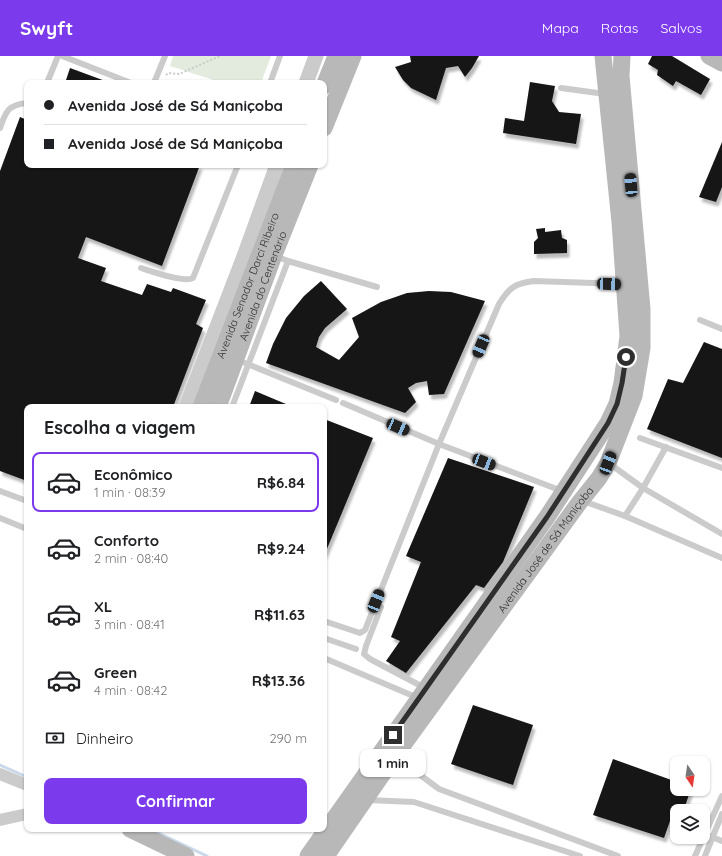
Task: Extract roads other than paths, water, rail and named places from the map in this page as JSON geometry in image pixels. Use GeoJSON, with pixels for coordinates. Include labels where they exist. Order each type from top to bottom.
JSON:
{"type":"FeatureCollection","features":[{"type":"Feature","properties":{"kind":"main road"},"geometry":{"type":"LineString","coordinates":[[326,80],[336,56]]}},
{"type":"Feature","properties":{"kind":"main road"},"geometry":{"type":"LineString","coordinates":[[327,120],[352,56]]}},
{"type":"Feature","properties":{"kind":"main road","name":"Avenida José de Sá Maniçoba"},"geometry":{"type":"LineString","coordinates":[[327,829],[547,517],[608,423],[617,404],[622,383],[628,336],[620,222],[603,56]]}},
{"type":"Feature","properties":{"kind":"main road","name":"Avenida José de Sá Maniçoba"},"geometry":{"type":"LineString","coordinates":[[326,856],[395,756],[582,501],[608,463],[634,396],[642,348],[642,309],[621,76],[622,56]]}},
{"type":"Feature","properties":{"kind":"main road"},"geometry":{"type":"LineString","coordinates":[[709,56],[722,63]]}},
{"type":"Feature","properties":{"kind":"main road","name":"Avenida Senador Darcí Ribeiro"},"geometry":{"type":"LineString","coordinates":[[202,404],[274,255],[293,168]]}},
{"type":"Feature","properties":{"kind":"main road","name":"Avenida do Centenário"},"geometry":{"type":"LineString","coordinates":[[220,404],[242,362],[274,255],[309,168]]}},
{"type":"Feature","properties":{"kind":"main road"},"geometry":{"type":"LineString","coordinates":[[589,453],[608,463]]}},
{"type":"Feature","properties":{"kind":"main road"},"geometry":{"type":"LineString","coordinates":[[563,492],[582,501]]}},
{"type":"Feature","properties":{"kind":"main road"},"geometry":{"type":"LineString","coordinates":[[136,832],[186,856]]}},
{"type":"Feature","properties":{"kind":"main road","name":"Avenida José de Sá Maniçoba"},"geometry":{"type":"LineString","coordinates":[[308,856],[325,832]]}},
{"type":"Feature","properties":{"kind":"street"},"geometry":{"type":"LineString","coordinates":[[307,80],[316,56]]}},
{"type":"Feature","properties":{"kind":"street"},"geometry":{"type":"LineString","coordinates":[[187,404],[243,259],[276,168]]}},
{"type":"Feature","properties":{"kind":"street"},"geometry":{"type":"LineString","coordinates":[[0,774],[24,784]]}},
{"type":"Feature","properties":{"kind":"street"},"geometry":{"type":"LineString","coordinates":[[0,820],[24,815]]}},
{"type":"Feature","properties":{"kind":"lane"},"geometry":{"type":"LineString","coordinates":[[48,80],[58,56]]}},
{"type":"Feature","properties":{"kind":"lane"},"geometry":{"type":"LineString","coordinates":[[62,56],[123,80]]}},
{"type":"Feature","properties":{"kind":"lane"},"geometry":{"type":"LineString","coordinates":[[155,80],[165,56]]}},
{"type":"Feature","properties":{"kind":"lane"},"geometry":{"type":"LineString","coordinates":[[271,80],[280,56]]}},
{"type":"Feature","properties":{"kind":"lane"},"geometry":{"type":"LineString","coordinates":[[561,88],[607,94]]}},
{"type":"Feature","properties":{"kind":"lane"},"geometry":{"type":"LineString","coordinates":[[0,128],[5,114],[10,107],[24,103]]}},
{"type":"Feature","properties":{"kind":"lane"},"geometry":{"type":"LineString","coordinates":[[141,268],[182,279],[189,280],[193,278],[237,168]]}},
{"type":"Feature","properties":{"kind":"lane"},"geometry":{"type":"LineString","coordinates":[[274,255],[377,287]]}},
{"type":"Feature","properties":{"kind":"lane"},"geometry":{"type":"LineString","coordinates":[[327,621],[360,634],[365,630],[439,444],[499,304],[506,293],[513,286],[523,282],[534,281],[624,284]]}},
{"type":"Feature","properties":{"kind":"lane"},"geometry":{"type":"LineString","coordinates":[[700,320],[722,330]]}},
{"type":"Feature","properties":{"kind":"lane"},"geometry":{"type":"LineString","coordinates":[[233,404],[242,362],[336,400]]}},
{"type":"Feature","properties":{"kind":"lane"},"geometry":{"type":"LineString","coordinates":[[343,403],[439,444],[563,492]]}},
{"type":"Feature","properties":{"kind":"lane"},"geometry":{"type":"LineString","coordinates":[[640,438],[722,468]]}},
{"type":"Feature","properties":{"kind":"lane"},"geometry":{"type":"LineString","coordinates":[[625,516],[666,447]]}},
{"type":"Feature","properties":{"kind":"lane"},"geometry":{"type":"LineString","coordinates":[[608,463],[643,488],[722,534]]}},
{"type":"Feature","properties":{"kind":"lane"},"geometry":{"type":"LineString","coordinates":[[0,491],[24,500]]}},
{"type":"Feature","properties":{"kind":"lane"},"geometry":{"type":"LineString","coordinates":[[582,501],[625,516],[722,558]]}},
{"type":"Feature","properties":{"kind":"lane"},"geometry":{"type":"LineString","coordinates":[[0,518],[24,528]]}},
{"type":"Feature","properties":{"kind":"lane"},"geometry":{"type":"LineString","coordinates":[[381,608],[364,654],[423,694]]}},
{"type":"Feature","properties":{"kind":"lane"},"geometry":{"type":"LineString","coordinates":[[327,639],[356,649]]}},
{"type":"Feature","properties":{"kind":"lane"},"geometry":{"type":"LineString","coordinates":[[327,659],[423,694]]}},
{"type":"Feature","properties":{"kind":"lane"},"geometry":{"type":"LineString","coordinates":[[395,756],[440,789],[618,856]]}},
{"type":"Feature","properties":{"kind":"lane"},"geometry":{"type":"LineString","coordinates":[[710,823],[722,796]]}},
{"type":"Feature","properties":{"kind":"lane"},"geometry":{"type":"LineString","coordinates":[[364,800],[414,802],[580,856]]}},
{"type":"Feature","properties":{"kind":"lane"},"geometry":{"type":"LineString","coordinates":[[705,856],[722,814]]}},
{"type":"Feature","properties":{"kind":"lane"},"geometry":{"type":"LineString","coordinates":[[712,837],[722,841]]}},
{"type":"Feature","properties":{"kind":"lane"},"geometry":{"type":"LineString","coordinates":[[696,856],[701,844]]}},
{"type":"Feature","properties":{"kind":"waterway"},"geometry":{"type":"LineString","coordinates":[[0,765],[24,776]]}},
{"type":"Feature","properties":{"kind":"waterway"},"geometry":{"type":"LineString","coordinates":[[156,832],[207,856]]}}]}
